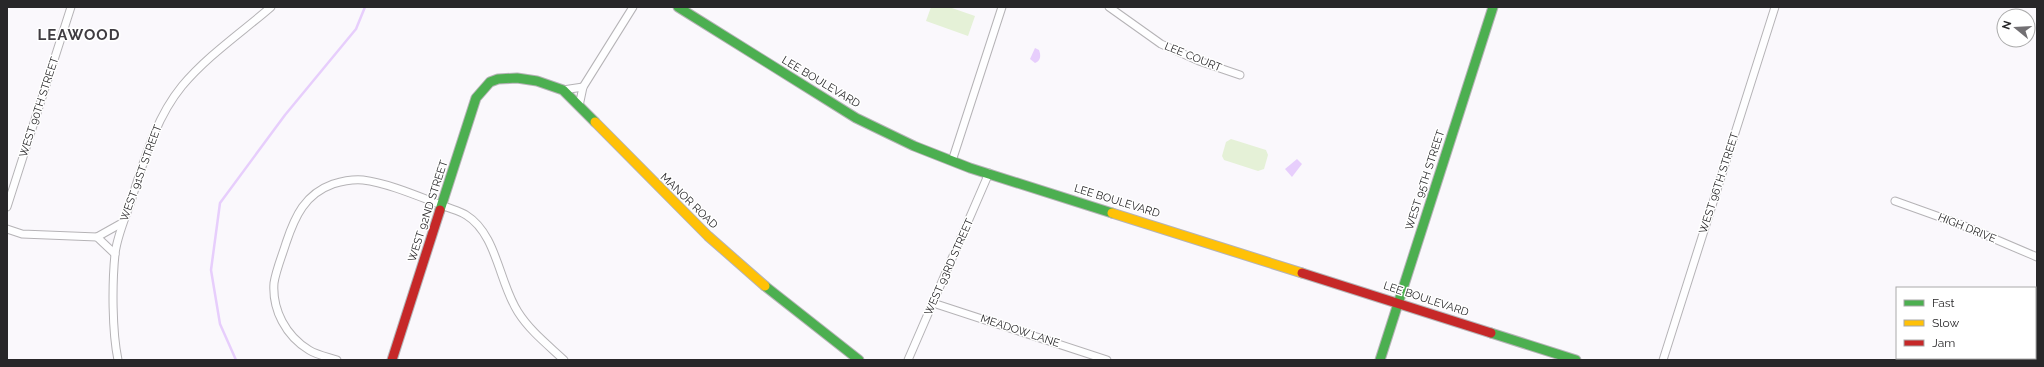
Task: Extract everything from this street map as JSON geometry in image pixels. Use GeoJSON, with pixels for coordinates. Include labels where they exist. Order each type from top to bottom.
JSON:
{"type":"FeatureCollection","features":[{"type":"Feature","properties":{"kind":"street","name":"WEST 90TH STREET"},"geometry":{"type":"LineString","coordinates":[[7,207],[71,7]]}},
{"type":"Feature","properties":{"kind":"street","name":"WEST 91ST STREET"},"geometry":{"type":"LineString","coordinates":[[118,360],[114,326],[115,254],[122,223],[152,137],[168,105],[194,73],[271,7]]}},
{"type":"Feature","properties":{"kind":"street"},"geometry":{"type":"LineString","coordinates":[[579,106],[583,87],[634,7]]}},
{"type":"Feature","properties":{"kind":"street","name":"LEE BOULEVARD"},"geometry":{"type":"LineString","coordinates":[[678,7],[856,118],[900,140],[952,161],[1576,360]]}},
{"type":"Feature","properties":{"kind":"street"},"geometry":{"type":"LineString","coordinates":[[952,161],[1002,7]]}},
{"type":"Feature","properties":{"kind":"street","name":"LEE COURT"},"geometry":{"type":"LineString","coordinates":[[1109,7],[1136,28],[1167,47],[1199,61],[1240,75]]}},
{"type":"Feature","properties":{"kind":"street","name":"WEST 95TH STREET"},"geometry":{"type":"LineString","coordinates":[[1380,360],[1493,7]]}},
{"type":"Feature","properties":{"kind":"street","name":"WEST 96TH STREET"},"geometry":{"type":"LineString","coordinates":[[1663,360],[1775,7]]}},
{"type":"Feature","properties":{"kind":"street","name":"MANOR ROAD"},"geometry":{"type":"LineString","coordinates":[[499,79],[534,80],[563,90],[708,236],[764,285],[859,360]]}},
{"type":"Feature","properties":{"kind":"street","name":"WEST 92ND STREET"},"geometry":{"type":"LineString","coordinates":[[392,360],[476,98],[482,89],[490,82],[499,79]]}},
{"type":"Feature","properties":{"kind":"street"},"geometry":{"type":"LineString","coordinates":[[563,90],[583,87]]}},
{"type":"Feature","properties":{"kind":"street","name":"WEST 93RD STREET"},"geometry":{"type":"LineString","coordinates":[[908,360],[990,174]]}},
{"type":"Feature","properties":{"kind":"street"},"geometry":{"type":"LineString","coordinates":[[337,360],[310,351],[297,341],[289,332],[276,309],[274,294],[276,275],[294,220],[300,209],[316,193],[325,187],[343,181],[353,180],[375,183],[466,215],[481,228],[488,238],[504,284],[518,313],[530,327],[564,360]]}},
{"type":"Feature","properties":{"kind":"street","name":"HIGH DRIVE"},"geometry":{"type":"LineString","coordinates":[[1896,201],[1962,225],[2037,257]]}},
{"type":"Feature","properties":{"kind":"street"},"geometry":{"type":"LineString","coordinates":[[7,229],[22,234],[97,237],[122,223]]}},
{"type":"Feature","properties":{"kind":"street"},"geometry":{"type":"LineString","coordinates":[[97,237],[115,254]]}},
{"type":"Feature","properties":{"kind":"street","name":"MEADOW LANE"},"geometry":{"type":"LineString","coordinates":[[933,303],[1107,360]]}},
{"type":"Feature","properties":{"kind":"green space"},"geometry":{"type":"Polygon","coordinates":[[[931,7],[949,7],[975,16],[968,36],[926,21],[931,7]]]}},
{"type":"Feature","properties":{"kind":"green space"},"geometry":{"type":"Polygon","coordinates":[[[1231,139],[1266,150],[1268,155],[1264,169],[1258,171],[1224,160],[1222,156],[1226,142],[1231,139]]]}},
{"type":"Feature","properties":{"kind":"shaded area"},"geometry":{"type":"Polygon","coordinates":[[[1035,48],[1039,50],[1040,56],[1038,61],[1035,63],[1030,59],[1035,48]]]}},
{"type":"Feature","properties":{"kind":"shaded area"},"geometry":{"type":"Polygon","coordinates":[[[1297,159],[1302,164],[1292,177],[1285,169],[1297,159]]]}},
{"type":"Feature","properties":{"kind":"waterway"},"geometry":{"type":"LineString","coordinates":[[236,360],[220,324],[211,270],[220,203],[285,115],[356,29],[365,7]]}},
{"type":"Feature","properties":{"kind":"traffic: fast"},"geometry":{"type":"LineString","coordinates":[[678,7],[856,118],[914,146],[970,168],[1112,213]]}},
{"type":"Feature","properties":{"kind":"traffic: fast"},"geometry":{"type":"LineString","coordinates":[[1380,360],[1493,7]]}},
{"type":"Feature","properties":{"kind":"traffic: fast"},"geometry":{"type":"LineString","coordinates":[[440,210],[476,98],[490,82],[498,79],[517,78],[537,81],[563,90],[595,122]]}},
{"type":"Feature","properties":{"kind":"traffic: fast"},"geometry":{"type":"LineString","coordinates":[[765,286],[859,360]]}},
{"type":"Feature","properties":{"kind":"traffic: fast"},"geometry":{"type":"LineString","coordinates":[[1491,333],[1576,360]]}},
{"type":"Feature","properties":{"kind":"traffic: slow"},"geometry":{"type":"LineString","coordinates":[[595,122],[708,236],[765,286]]}},
{"type":"Feature","properties":{"kind":"traffic: slow"},"geometry":{"type":"LineString","coordinates":[[1112,213],[1302,273]]}},
{"type":"Feature","properties":{"kind":"traffic: jam"},"geometry":{"type":"LineString","coordinates":[[392,360],[440,210]]}},
{"type":"Feature","properties":{"kind":"traffic: jam"},"geometry":{"type":"LineString","coordinates":[[1302,273],[1491,333]]}},
{"type":"Feature","properties":{"kind":"district","name":"LEAWOOD"},"geometry":{"type":"Point","coordinates":[79,35]}}]}
